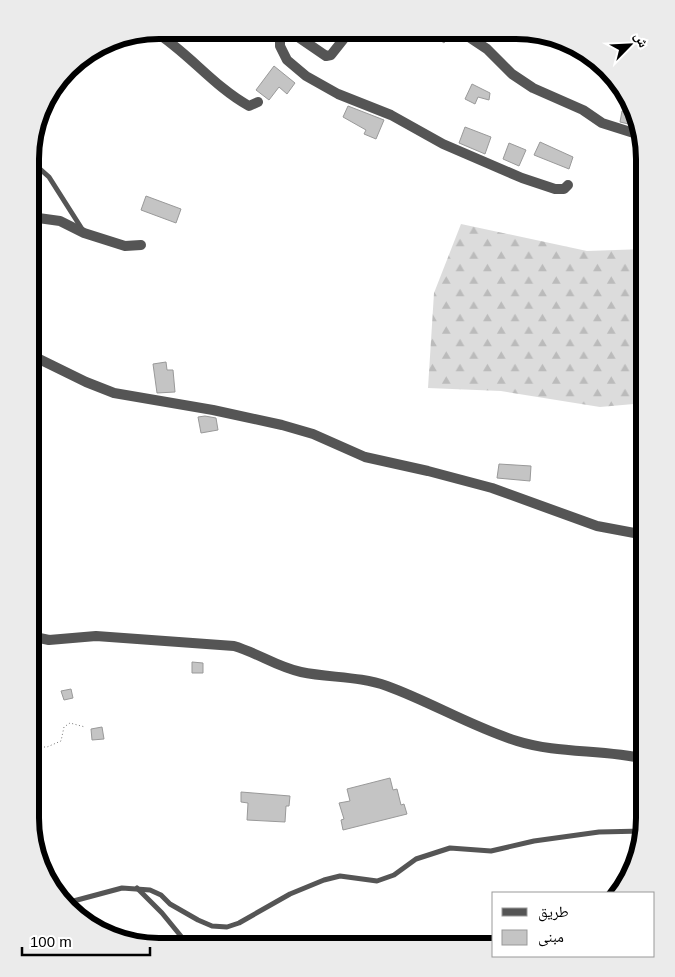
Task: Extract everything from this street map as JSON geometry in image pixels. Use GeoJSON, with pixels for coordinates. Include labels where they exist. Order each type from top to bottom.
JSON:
{"type":"FeatureCollection","features":[{"type":"Feature","properties":{"kind":"street"},"geometry":{"type":"LineString","coordinates":[[167,39],[215,84],[235,98],[249,106],[258,102]]}},
{"type":"Feature","properties":{"kind":"street"},"geometry":{"type":"LineString","coordinates":[[281,39],[280,46],[287,60],[306,76],[338,94],[391,115],[443,144],[522,178],[555,189],[564,189],[568,185]]}},
{"type":"Feature","properties":{"kind":"street"},"geometry":{"type":"LineString","coordinates":[[300,39],[326,56],[331,55],[344,39]]}},
{"type":"Feature","properties":{"kind":"street"},"geometry":{"type":"LineString","coordinates":[[474,39],[512,74],[537,91],[582,110],[602,123],[633,133]]}},
{"type":"Feature","properties":{"kind":"street"},"geometry":{"type":"LineString","coordinates":[[39,218],[60,220],[84,234],[125,246],[141,245]]}},
{"type":"Feature","properties":{"kind":"street"},"geometry":{"type":"LineString","coordinates":[[39,359],[86,382],[114,393],[282,424],[313,434],[365,458],[428,471],[498,490],[597,526],[636,533]]}},
{"type":"Feature","properties":{"kind":"street"},"geometry":{"type":"LineString","coordinates":[[39,638],[49,640],[96,636],[234,646],[248,650],[279,666],[301,672],[362,679],[387,686],[479,727],[517,741],[548,748],[626,754],[636,757]]}},
{"type":"Feature","properties":{"kind":"lane"},"geometry":{"type":"LineString","coordinates":[[39,168],[49,177],[84,234]]}},
{"type":"Feature","properties":{"kind":"lane"},"geometry":{"type":"LineString","coordinates":[[72,901],[122,888],[150,890],[161,895],[170,904],[212,926],[227,927],[239,923],[290,894],[324,880],[340,876],[377,881],[394,875],[416,859],[450,848],[491,851],[534,841],[599,832],[635,831]]}},
{"type":"Feature","properties":{"kind":"lane"},"geometry":{"type":"LineString","coordinates":[[137,888],[162,913],[182,938]]}},
{"type":"Feature","properties":{"kind":"path"},"geometry":{"type":"LineString","coordinates":[[39,747],[47,747],[61,741],[64,727],[70,723],[85,726]]}},
{"type":"Feature","properties":{"kind":"green space"},"geometry":{"type":"Polygon","coordinates":[[[461,224],[587,251],[636,249],[636,404],[600,407],[501,391],[428,388],[434,293],[461,224]]]}},
{"type":"Feature","properties":{"kind":"building"},"geometry":{"type":"Polygon","coordinates":[[[438,39],[447,39],[444,43],[438,39]]]}},
{"type":"Feature","properties":{"kind":"building"},"geometry":{"type":"Polygon","coordinates":[[[274,66],[295,83],[287,94],[279,87],[269,100],[256,90],[274,66]]]}},
{"type":"Feature","properties":{"kind":"building"},"geometry":{"type":"Polygon","coordinates":[[[472,84],[490,93],[489,100],[478,97],[475,104],[465,99],[472,84]]]}},
{"type":"Feature","properties":{"kind":"building"},"geometry":{"type":"Polygon","coordinates":[[[348,106],[384,120],[376,139],[364,134],[366,130],[343,117],[348,106]]]}},
{"type":"Feature","properties":{"kind":"building"},"geometry":{"type":"Polygon","coordinates":[[[622,111],[627,112],[631,125],[620,122],[622,111]]]}},
{"type":"Feature","properties":{"kind":"building"},"geometry":{"type":"Polygon","coordinates":[[[465,127],[491,137],[485,154],[459,143],[465,127]]]}},
{"type":"Feature","properties":{"kind":"building"},"geometry":{"type":"Polygon","coordinates":[[[540,142],[573,157],[569,169],[534,155],[540,142]]]}},
{"type":"Feature","properties":{"kind":"building"},"geometry":{"type":"Polygon","coordinates":[[[509,143],[526,150],[519,166],[503,159],[509,143]]]}},
{"type":"Feature","properties":{"kind":"building"},"geometry":{"type":"Polygon","coordinates":[[[146,196],[181,209],[176,223],[141,210],[146,196]]]}},
{"type":"Feature","properties":{"kind":"building"},"geometry":{"type":"Polygon","coordinates":[[[166,362],[167,370],[173,370],[175,392],[157,393],[153,364],[166,362]]]}},
{"type":"Feature","properties":{"kind":"building"},"geometry":{"type":"Polygon","coordinates":[[[198,417],[216,418],[218,430],[201,433],[198,417]]]}},
{"type":"Feature","properties":{"kind":"building"},"geometry":{"type":"Polygon","coordinates":[[[499,464],[531,466],[530,481],[497,478],[499,464]]]}},
{"type":"Feature","properties":{"kind":"building"},"geometry":{"type":"Polygon","coordinates":[[[192,662],[203,663],[203,673],[192,673],[192,662]]]}},
{"type":"Feature","properties":{"kind":"building"},"geometry":{"type":"Polygon","coordinates":[[[71,689],[73,698],[64,700],[61,691],[71,689]]]}},
{"type":"Feature","properties":{"kind":"building"},"geometry":{"type":"Polygon","coordinates":[[[102,727],[104,739],[92,740],[91,729],[102,727]]]}},
{"type":"Feature","properties":{"kind":"building"},"geometry":{"type":"Polygon","coordinates":[[[390,778],[393,790],[397,789],[401,805],[404,804],[407,814],[343,830],[341,820],[344,819],[339,803],[350,801],[347,789],[390,778]]]}},
{"type":"Feature","properties":{"kind":"building"},"geometry":{"type":"Polygon","coordinates":[[[241,792],[290,796],[289,806],[286,806],[285,822],[247,820],[248,803],[241,802],[241,792]]]}}]}
